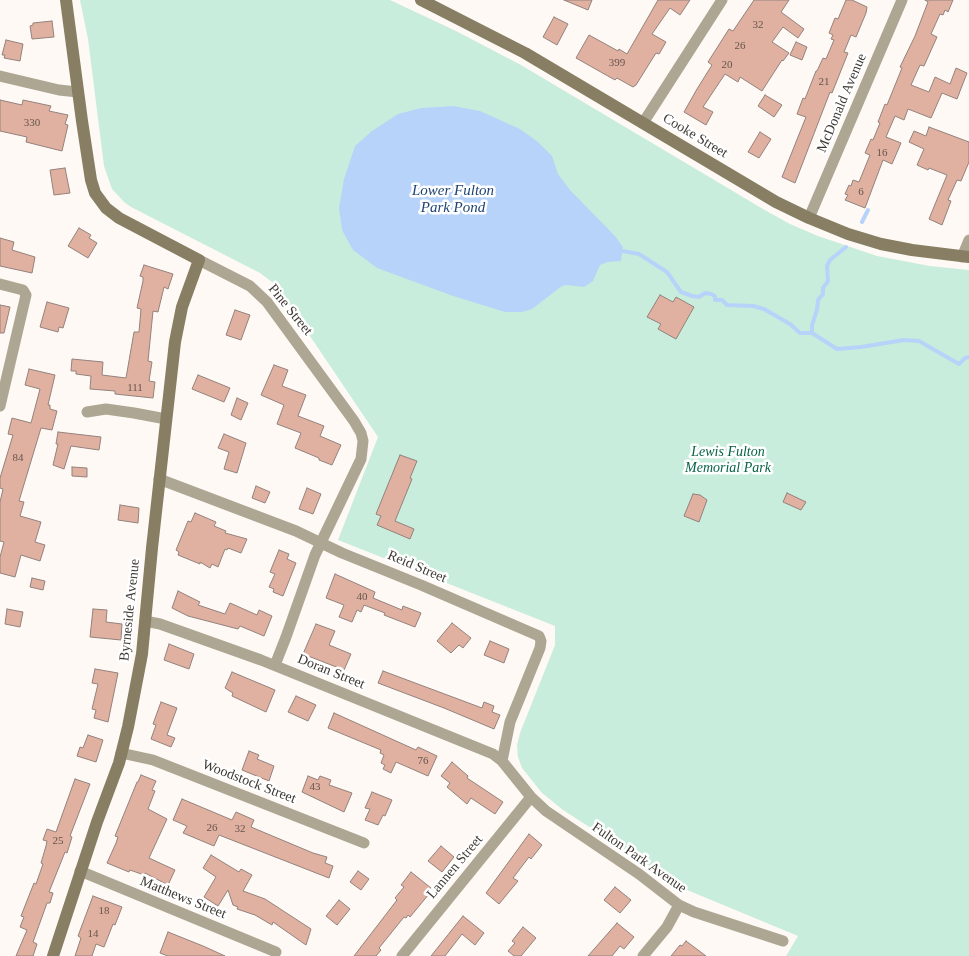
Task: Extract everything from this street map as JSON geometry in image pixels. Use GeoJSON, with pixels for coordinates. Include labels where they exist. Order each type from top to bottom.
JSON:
{"type":"FeatureCollection","features":[{"type":"Feature","properties":{"kind":"street","name":"Pine Street"},"geometry":{"type":"LineString","coordinates":[[66,0],[91,180],[98,198],[106,208],[119,218],[244,283],[262,296],[354,420],[361,433],[363,448],[361,458],[321,543],[275,665]]}},
{"type":"Feature","properties":{"kind":"street","name":"Cooke Street"},"geometry":{"type":"LineString","coordinates":[[421,0],[504,41],[776,202],[809,218],[848,234],[881,244],[966,257]]}},
{"type":"Feature","properties":{"kind":"street"},"geometry":{"type":"LineString","coordinates":[[643,123],[722,0]]}},
{"type":"Feature","properties":{"kind":"street","name":"McDonald Avenue"},"geometry":{"type":"LineString","coordinates":[[809,218],[902,0]]}},
{"type":"Feature","properties":{"kind":"street"},"geometry":{"type":"LineString","coordinates":[[0,76],[60,90],[78,92]]}},
{"type":"Feature","properties":{"kind":"street"},"geometry":{"type":"LineString","coordinates":[[966,257],[969,240]]}},
{"type":"Feature","properties":{"kind":"street","name":"Byrneside Avenue"},"geometry":{"type":"LineString","coordinates":[[52,956],[122,753],[139,674],[159,479],[177,330],[185,298],[199,260]]}},
{"type":"Feature","properties":{"kind":"street"},"geometry":{"type":"LineString","coordinates":[[0,284],[18,288],[25,292],[26,302],[0,406]]}},
{"type":"Feature","properties":{"kind":"street"},"geometry":{"type":"LineString","coordinates":[[87,412],[106,409],[166,419]]}},
{"type":"Feature","properties":{"kind":"street","name":"Reid Street"},"geometry":{"type":"LineString","coordinates":[[159,479],[281,525],[342,553],[539,636],[541,641],[540,648],[510,722],[502,761]]}},
{"type":"Feature","properties":{"kind":"street","name":"Doran Street"},"geometry":{"type":"LineString","coordinates":[[145,621],[160,624],[275,665],[349,694],[437,733],[488,752],[502,761]]}},
{"type":"Feature","properties":{"kind":"street","name":"Woodstock Street"},"geometry":{"type":"LineString","coordinates":[[122,753],[153,760],[364,843]]}},
{"type":"Feature","properties":{"kind":"street","name":"Fulton Park Avenue"},"geometry":{"type":"LineString","coordinates":[[502,761],[531,797],[560,821],[639,874],[679,905],[694,912],[783,941]]}},
{"type":"Feature","properties":{"kind":"street","name":"Lannen Street"},"geometry":{"type":"LineString","coordinates":[[402,956],[531,797]]}},
{"type":"Feature","properties":{"kind":"street","name":"Matthews Street"},"geometry":{"type":"LineString","coordinates":[[80,871],[276,952]]}},
{"type":"Feature","properties":{"kind":"street"},"geometry":{"type":"LineString","coordinates":[[643,956],[667,926],[679,905]]}},
{"type":"Feature","properties":{"kind":"green space","name":"Lewis Fulton Memorial Park"},"geometry":{"type":"Polygon","coordinates":[[[80,0],[390,0],[456,31],[521,65],[790,224],[818,236],[877,256],[930,266],[969,270],[969,956],[786,956],[798,936],[687,890],[563,810],[542,793],[522,768],[518,757],[517,745],[555,645],[555,626],[338,540],[378,437],[272,282],[260,273],[131,207],[112,189],[104,166],[88,39],[80,0]]]}},
{"type":"Feature","properties":{"kind":"water","name":"Lower Fulton Park Pond"},"geometry":{"type":"Polygon","coordinates":[[[453,106],[480,111],[520,129],[538,142],[552,156],[558,174],[570,190],[615,236],[623,247],[621,261],[600,265],[593,281],[584,287],[562,286],[532,309],[522,312],[505,312],[453,296],[377,268],[353,250],[342,230],[339,208],[344,179],[355,146],[372,131],[398,114],[421,108],[453,106]]]}},
{"type":"Feature","properties":{"kind":"building"},"geometry":{"type":"Polygon","coordinates":[[[564,0],[592,0],[588,10],[564,0]]]}},
{"type":"Feature","properties":{"kind":"building"},"geometry":{"type":"Polygon","coordinates":[[[658,0],[690,0],[680,15],[670,8],[652,34],[666,42],[659,54],[656,53],[636,85],[633,87],[617,78],[615,80],[576,58],[589,35],[627,54],[658,0]]]}},
{"type":"Feature","properties":{"kind":"building"},"geometry":{"type":"Polygon","coordinates":[[[754,0],[789,0],[781,12],[804,29],[798,38],[783,27],[772,42],[789,53],[782,60],[762,91],[740,77],[738,82],[725,74],[703,107],[713,112],[706,125],[684,112],[712,65],[708,62],[729,29],[733,31],[754,0]]]}},
{"type":"Feature","properties":{"kind":"building"},"geometry":{"type":"Polygon","coordinates":[[[846,0],[852,0],[867,7],[866,13],[856,37],[851,35],[844,52],[848,53],[832,93],[830,92],[795,183],[782,177],[806,117],[797,114],[816,71],[823,58],[826,59],[834,40],[831,39],[833,35],[829,33],[835,18],[838,19],[846,0]]]}},
{"type":"Feature","properties":{"kind":"building"},"geometry":{"type":"Polygon","coordinates":[[[925,0],[953,0],[948,12],[945,10],[943,15],[940,14],[931,34],[937,37],[924,66],[920,65],[911,85],[929,92],[935,77],[950,84],[956,68],[967,73],[957,99],[942,93],[931,118],[908,109],[904,120],[895,116],[886,137],[901,143],[892,164],[883,160],[865,208],[845,200],[848,195],[845,194],[853,180],[859,182],[870,155],[865,153],[871,139],[873,140],[885,104],[887,105],[902,68],[900,67],[915,36],[928,2],[925,0]]]}},
{"type":"Feature","properties":{"kind":"building"},"geometry":{"type":"Polygon","coordinates":[[[554,17],[568,24],[557,45],[543,37],[554,17]]]}},
{"type":"Feature","properties":{"kind":"building"},"geometry":{"type":"Polygon","coordinates":[[[52,21],[54,37],[32,39],[30,26],[33,23],[52,21]]]}},
{"type":"Feature","properties":{"kind":"building"},"geometry":{"type":"Polygon","coordinates":[[[6,40],[23,44],[20,61],[4,58],[5,55],[2,55],[6,40]]]}},
{"type":"Feature","properties":{"kind":"building"},"geometry":{"type":"Polygon","coordinates":[[[796,42],[807,47],[802,60],[790,55],[796,42]]]}},
{"type":"Feature","properties":{"kind":"building"},"geometry":{"type":"Polygon","coordinates":[[[765,95],[782,105],[774,117],[758,106],[765,95]]]}},
{"type":"Feature","properties":{"kind":"building"},"geometry":{"type":"Polygon","coordinates":[[[0,100],[22,105],[23,100],[51,106],[49,111],[68,115],[65,124],[68,125],[62,151],[26,142],[27,137],[0,131],[0,100]]]}},
{"type":"Feature","properties":{"kind":"building"},"geometry":{"type":"Polygon","coordinates":[[[929,127],[969,142],[969,162],[961,181],[957,180],[948,200],[951,201],[942,225],[929,219],[947,175],[917,165],[924,149],[909,142],[914,131],[926,136],[929,127]]]}},
{"type":"Feature","properties":{"kind":"building"},"geometry":{"type":"Polygon","coordinates":[[[760,132],[771,139],[759,158],[748,152],[760,132]]]}},
{"type":"Feature","properties":{"kind":"building"},"geometry":{"type":"Polygon","coordinates":[[[65,168],[70,193],[54,195],[50,170],[65,168]]]}},
{"type":"Feature","properties":{"kind":"building"},"geometry":{"type":"Polygon","coordinates":[[[79,228],[91,235],[89,238],[97,243],[88,258],[68,246],[79,228]]]}},
{"type":"Feature","properties":{"kind":"building"},"geometry":{"type":"Polygon","coordinates":[[[0,238],[14,242],[12,250],[35,257],[32,273],[0,266],[0,238]]]}},
{"type":"Feature","properties":{"kind":"building"},"geometry":{"type":"Polygon","coordinates":[[[144,265],[173,274],[168,289],[164,287],[158,312],[153,311],[148,361],[152,362],[149,381],[155,382],[153,398],[115,394],[115,391],[90,389],[91,376],[76,374],[76,371],[71,371],[72,359],[103,362],[102,375],[126,378],[134,332],[139,332],[141,309],[137,308],[143,281],[143,277],[140,276],[144,265]]]}},
{"type":"Feature","properties":{"kind":"building"},"geometry":{"type":"Polygon","coordinates":[[[660,295],[673,302],[676,297],[694,307],[676,339],[658,329],[661,324],[647,317],[660,295]]]}},
{"type":"Feature","properties":{"kind":"building"},"geometry":{"type":"Polygon","coordinates":[[[47,302],[69,308],[63,328],[59,327],[58,332],[40,327],[47,302]]]}},
{"type":"Feature","properties":{"kind":"building"},"geometry":{"type":"Polygon","coordinates":[[[0,305],[10,307],[4,333],[0,333],[0,305]]]}},
{"type":"Feature","properties":{"kind":"building"},"geometry":{"type":"Polygon","coordinates":[[[235,310],[250,315],[241,340],[226,335],[235,310]]]}},
{"type":"Feature","properties":{"kind":"building"},"geometry":{"type":"Polygon","coordinates":[[[274,365],[288,370],[282,386],[306,395],[298,416],[324,426],[320,436],[341,445],[332,465],[295,448],[301,433],[277,424],[284,405],[261,395],[274,365]]]}},
{"type":"Feature","properties":{"kind":"building"},"geometry":{"type":"Polygon","coordinates":[[[29,369],[55,375],[48,405],[50,405],[50,409],[57,411],[52,430],[41,428],[19,501],[24,502],[20,516],[41,522],[35,542],[45,545],[40,561],[21,555],[15,577],[0,573],[0,557],[4,542],[0,541],[0,502],[3,489],[0,488],[0,478],[13,435],[8,434],[12,418],[31,423],[40,389],[25,385],[29,369]]]}},
{"type":"Feature","properties":{"kind":"building"},"geometry":{"type":"Polygon","coordinates":[[[198,375],[230,388],[224,402],[192,389],[198,375]]]}},
{"type":"Feature","properties":{"kind":"building"},"geometry":{"type":"Polygon","coordinates":[[[237,398],[248,403],[241,420],[231,415],[237,398]]]}},
{"type":"Feature","properties":{"kind":"building"},"geometry":{"type":"Polygon","coordinates":[[[58,432],[101,437],[99,450],[71,446],[64,469],[53,465],[58,444],[56,444],[58,432]]]}},
{"type":"Feature","properties":{"kind":"building"},"geometry":{"type":"Polygon","coordinates":[[[224,434],[246,443],[237,473],[224,469],[229,452],[218,448],[224,434]]]}},
{"type":"Feature","properties":{"kind":"building"},"geometry":{"type":"Polygon","coordinates":[[[400,455],[417,461],[410,478],[412,479],[395,521],[414,529],[410,539],[377,525],[381,516],[376,514],[400,455]]]}},
{"type":"Feature","properties":{"kind":"building"},"geometry":{"type":"Polygon","coordinates":[[[72,467],[87,468],[87,477],[72,476],[72,467]]]}},
{"type":"Feature","properties":{"kind":"building"},"geometry":{"type":"Polygon","coordinates":[[[256,486],[270,492],[265,503],[252,498],[256,486]]]}},
{"type":"Feature","properties":{"kind":"building"},"geometry":{"type":"Polygon","coordinates":[[[307,488],[321,494],[313,514],[299,509],[307,488]]]}},
{"type":"Feature","properties":{"kind":"building"},"geometry":{"type":"Polygon","coordinates":[[[787,493],[806,502],[801,510],[783,502],[787,493]]]}},
{"type":"Feature","properties":{"kind":"building"},"geometry":{"type":"Polygon","coordinates":[[[693,494],[700,495],[707,500],[699,522],[684,516],[693,494]]]}},
{"type":"Feature","properties":{"kind":"building"},"geometry":{"type":"Polygon","coordinates":[[[120,505],[139,508],[138,523],[118,520],[120,505]]]}},
{"type":"Feature","properties":{"kind":"building"},"geometry":{"type":"Polygon","coordinates":[[[195,513],[216,522],[214,526],[226,531],[225,533],[247,539],[241,553],[228,548],[227,550],[225,549],[218,567],[212,564],[210,568],[200,562],[200,564],[178,555],[179,552],[176,550],[188,521],[191,522],[195,513]]]}},
{"type":"Feature","properties":{"kind":"building"},"geometry":{"type":"Polygon","coordinates":[[[279,550],[289,554],[287,559],[296,563],[283,596],[273,592],[274,589],[269,587],[275,574],[270,572],[279,550]]]}},
{"type":"Feature","properties":{"kind":"building"},"geometry":{"type":"Polygon","coordinates":[[[335,574],[375,592],[373,598],[402,610],[403,606],[421,613],[415,627],[364,605],[361,612],[357,610],[352,622],[339,617],[344,605],[326,598],[335,574]]]}},
{"type":"Feature","properties":{"kind":"building"},"geometry":{"type":"Polygon","coordinates":[[[32,578],[45,581],[43,590],[30,587],[32,578]]]}},
{"type":"Feature","properties":{"kind":"building"},"geometry":{"type":"Polygon","coordinates":[[[178,591],[200,602],[198,605],[225,614],[230,603],[257,615],[259,610],[272,616],[264,636],[240,626],[238,629],[188,616],[172,608],[178,591]]]}},
{"type":"Feature","properties":{"kind":"building"},"geometry":{"type":"Polygon","coordinates":[[[7,609],[23,612],[20,627],[5,624],[7,609]]]}},
{"type":"Feature","properties":{"kind":"building"},"geometry":{"type":"Polygon","coordinates":[[[93,609],[107,610],[106,622],[122,624],[121,640],[90,637],[93,609]]]}},
{"type":"Feature","properties":{"kind":"building"},"geometry":{"type":"Polygon","coordinates":[[[452,623],[471,638],[463,648],[459,645],[451,653],[437,641],[452,623]]]}},
{"type":"Feature","properties":{"kind":"building"},"geometry":{"type":"Polygon","coordinates":[[[316,624],[335,631],[329,645],[351,654],[344,670],[303,654],[316,624]]]}},
{"type":"Feature","properties":{"kind":"building"},"geometry":{"type":"Polygon","coordinates":[[[490,641],[509,649],[504,663],[484,655],[490,641]]]}},
{"type":"Feature","properties":{"kind":"building"},"geometry":{"type":"Polygon","coordinates":[[[169,644],[194,654],[189,669],[164,660],[169,644]]]}},
{"type":"Feature","properties":{"kind":"building"},"geometry":{"type":"Polygon","coordinates":[[[95,669],[118,673],[108,722],[94,718],[96,710],[92,709],[98,684],[92,683],[95,669]]]}},
{"type":"Feature","properties":{"kind":"building"},"geometry":{"type":"Polygon","coordinates":[[[383,671],[482,708],[484,702],[494,706],[492,712],[500,715],[494,729],[378,683],[383,671]]]}},
{"type":"Feature","properties":{"kind":"building"},"geometry":{"type":"Polygon","coordinates":[[[232,672],[275,690],[266,712],[232,696],[233,693],[225,688],[232,672]]]}},
{"type":"Feature","properties":{"kind":"building"},"geometry":{"type":"Polygon","coordinates":[[[296,696],[316,705],[308,721],[288,712],[296,696]]]}},
{"type":"Feature","properties":{"kind":"building"},"geometry":{"type":"Polygon","coordinates":[[[161,702],[177,708],[167,735],[175,738],[171,747],[151,739],[156,725],[153,724],[161,702]]]}},
{"type":"Feature","properties":{"kind":"building"},"geometry":{"type":"Polygon","coordinates":[[[334,713],[416,750],[418,747],[437,756],[428,776],[396,762],[391,773],[383,769],[385,765],[381,763],[384,755],[380,753],[381,750],[328,728],[334,713]]]}},
{"type":"Feature","properties":{"kind":"building"},"geometry":{"type":"Polygon","coordinates":[[[88,735],[103,740],[96,762],[77,756],[80,747],[83,748],[88,735]]]}},
{"type":"Feature","properties":{"kind":"building"},"geometry":{"type":"Polygon","coordinates":[[[249,751],[259,755],[257,759],[274,766],[269,781],[242,770],[249,751]]]}},
{"type":"Feature","properties":{"kind":"building"},"geometry":{"type":"Polygon","coordinates":[[[452,762],[468,776],[467,778],[503,802],[495,814],[471,798],[467,804],[447,787],[450,783],[441,776],[452,762]]]}},
{"type":"Feature","properties":{"kind":"building"},"geometry":{"type":"Polygon","coordinates":[[[141,775],[156,781],[152,790],[155,791],[148,809],[167,819],[149,858],[175,870],[168,885],[145,873],[144,875],[130,870],[129,872],[107,863],[118,837],[115,836],[141,775]]]}},
{"type":"Feature","properties":{"kind":"building"},"geometry":{"type":"Polygon","coordinates":[[[308,776],[318,780],[320,776],[331,780],[329,785],[352,793],[344,812],[302,792],[308,776]]]}},
{"type":"Feature","properties":{"kind":"building"},"geometry":{"type":"Polygon","coordinates":[[[75,779],[90,784],[70,836],[72,837],[67,853],[65,852],[49,892],[53,893],[50,903],[47,903],[33,942],[37,944],[33,956],[16,956],[27,930],[20,927],[24,917],[21,916],[43,864],[41,863],[47,841],[43,840],[47,829],[56,832],[75,779]]]}},
{"type":"Feature","properties":{"kind":"building"},"geometry":{"type":"Polygon","coordinates":[[[372,792],[392,800],[385,816],[383,815],[378,825],[365,820],[370,809],[365,808],[372,792]]]}},
{"type":"Feature","properties":{"kind":"building"},"geometry":{"type":"Polygon","coordinates":[[[182,799],[232,820],[236,812],[254,820],[251,827],[327,857],[325,863],[333,866],[329,878],[219,835],[214,846],[183,833],[187,826],[173,820],[182,799]]]}},
{"type":"Feature","properties":{"kind":"building"},"geometry":{"type":"Polygon","coordinates":[[[529,834],[542,845],[531,859],[529,857],[513,878],[518,881],[499,904],[486,893],[529,834]]]}},
{"type":"Feature","properties":{"kind":"building"},"geometry":{"type":"Polygon","coordinates":[[[441,846],[454,857],[442,872],[428,861],[441,846]]]}},
{"type":"Feature","properties":{"kind":"building"},"geometry":{"type":"Polygon","coordinates":[[[211,855],[239,872],[241,869],[252,875],[243,891],[265,899],[311,929],[306,945],[273,922],[272,925],[255,915],[237,909],[238,907],[233,905],[228,890],[218,906],[204,897],[216,877],[203,868],[211,855]]]}},
{"type":"Feature","properties":{"kind":"building"},"geometry":{"type":"Polygon","coordinates":[[[358,871],[369,879],[361,890],[350,882],[358,871]]]}},
{"type":"Feature","properties":{"kind":"building"},"geometry":{"type":"Polygon","coordinates":[[[411,872],[431,888],[427,892],[429,894],[410,917],[408,915],[406,918],[404,917],[379,948],[381,950],[376,956],[354,956],[397,900],[395,898],[404,887],[401,885],[411,872]]]}},
{"type":"Feature","properties":{"kind":"building"},"geometry":{"type":"Polygon","coordinates":[[[615,887],[631,900],[620,913],[604,900],[615,887]]]}},
{"type":"Feature","properties":{"kind":"building"},"geometry":{"type":"Polygon","coordinates":[[[93,896],[122,907],[104,947],[96,944],[92,956],[75,956],[81,938],[78,936],[93,896]]]}},
{"type":"Feature","properties":{"kind":"building"},"geometry":{"type":"Polygon","coordinates":[[[339,900],[350,909],[337,925],[326,916],[339,900]]]}},
{"type":"Feature","properties":{"kind":"building"},"geometry":{"type":"Polygon","coordinates":[[[463,916],[484,933],[475,945],[462,934],[445,956],[431,956],[463,916]]]}},
{"type":"Feature","properties":{"kind":"building"},"geometry":{"type":"Polygon","coordinates":[[[617,923],[634,937],[624,949],[620,946],[612,956],[588,956],[617,923]]]}},
{"type":"Feature","properties":{"kind":"building"},"geometry":{"type":"Polygon","coordinates":[[[523,927],[536,938],[521,956],[514,956],[508,951],[515,943],[512,941],[523,927]]]}},
{"type":"Feature","properties":{"kind":"building"},"geometry":{"type":"Polygon","coordinates":[[[168,932],[225,956],[168,956],[160,953],[168,932]]]}},
{"type":"Feature","properties":{"kind":"building"},"geometry":{"type":"Polygon","coordinates":[[[686,941],[706,956],[671,956],[686,941]]]}},
{"type":"Feature","properties":{"kind":"waterway"},"geometry":{"type":"LineString","coordinates":[[862,222],[868,210]]}},
{"type":"Feature","properties":{"kind":"waterway"},"geometry":{"type":"LineString","coordinates":[[812,333],[818,300],[823,294],[823,288],[828,281],[827,266],[830,260],[846,247]]}},
{"type":"Feature","properties":{"kind":"waterway"},"geometry":{"type":"LineString","coordinates":[[622,251],[639,254],[667,272],[681,292],[699,297],[705,293],[711,294],[715,296],[715,300],[722,300],[727,305],[753,306],[764,309],[790,324],[800,333],[812,333],[837,349],[904,340],[919,341],[959,364],[969,357]]}}]}
